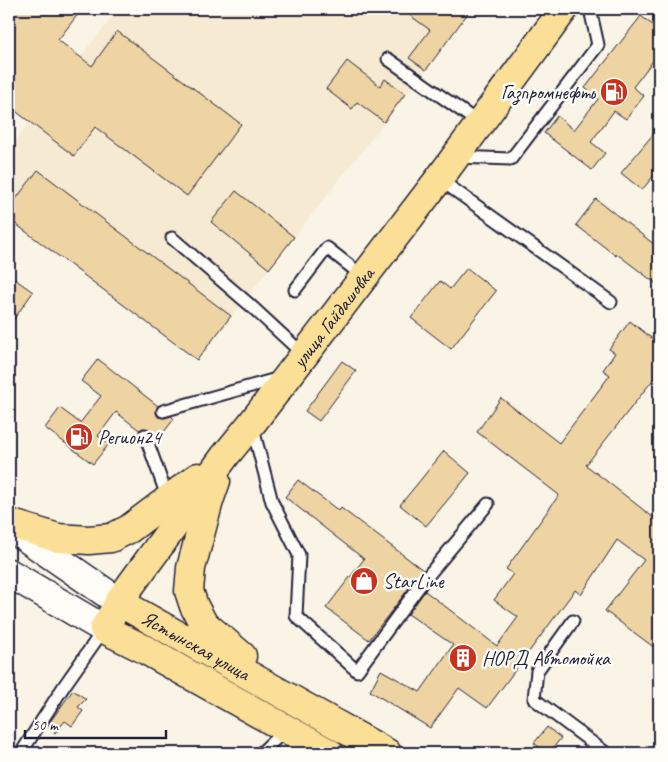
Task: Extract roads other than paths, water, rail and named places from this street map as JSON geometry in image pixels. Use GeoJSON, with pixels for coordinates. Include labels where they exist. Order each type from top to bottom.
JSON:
{"type":"FeatureCollection","features":[{"type":"Feature","properties":{"kind":"main road","name":"улица Гайдашовка"},"geometry":{"type":"LineString","coordinates":[[104,629],[119,602],[225,456],[252,424],[439,179],[564,9]]}},
{"type":"Feature","properties":{"kind":"main road"},"geometry":{"type":"LineString","coordinates":[[9,524],[58,538],[89,540],[111,538],[129,530],[225,456]]}},
{"type":"Feature","properties":{"kind":"main road"},"geometry":{"type":"LineString","coordinates":[[225,456],[209,501],[191,568],[189,591],[202,623],[304,706]]}},
{"type":"Feature","properties":{"kind":"main road","name":"Ястынская улица"},"geometry":{"type":"LineString","coordinates":[[9,524],[119,602],[387,753]]}},
{"type":"Feature","properties":{"kind":"main road","name":"Ястынская улица"},"geometry":{"type":"LineString","coordinates":[[9,574],[104,629],[142,648],[329,753]]}},
{"type":"Feature","properties":{"kind":"lane"},"geometry":{"type":"LineString","coordinates":[[455,157],[511,159],[598,45],[590,9]]}},
{"type":"Feature","properties":{"kind":"lane"},"geometry":{"type":"LineString","coordinates":[[388,59],[479,124]]}},
{"type":"Feature","properties":{"kind":"lane"},"geometry":{"type":"LineString","coordinates":[[439,179],[611,302]]}},
{"type":"Feature","properties":{"kind":"lane"},"geometry":{"type":"LineString","coordinates":[[163,411],[296,365],[250,305],[172,238]]}},
{"type":"Feature","properties":{"kind":"lane"},"geometry":{"type":"LineString","coordinates":[[295,290],[327,248],[364,277]]}},
{"type":"Feature","properties":{"kind":"lane"},"geometry":{"type":"LineString","coordinates":[[252,424],[272,502],[299,555],[296,616],[357,671],[421,584],[488,504]]}},
{"type":"Feature","properties":{"kind":"lane"},"geometry":{"type":"LineString","coordinates":[[145,435],[169,500]]}},
{"type":"Feature","properties":{"kind":"lane"},"geometry":{"type":"LineString","coordinates":[[573,621],[537,670],[534,699],[606,753]]}},
{"type":"Feature","properties":{"kind":"lane"},"geometry":{"type":"LineString","coordinates":[[21,753],[64,686],[104,629]]}},
{"type":"Feature","properties":{"kind":"lane"},"geometry":{"type":"LineString","coordinates":[[261,753],[286,729]]}},
{"type":"Feature","properties":{"kind":"place","name":"Газпромнефть"},"geometry":{"type":"Point","coordinates":[614,92]}},
{"type":"Feature","properties":{"kind":"place","name":"Регион24"},"geometry":{"type":"Point","coordinates":[79,437]}},
{"type":"Feature","properties":{"kind":"place","name":"StarLine"},"geometry":{"type":"Point","coordinates":[364,581]}},
{"type":"Feature","properties":{"kind":"place","name":"НОРД Автомойка"},"geometry":{"type":"Point","coordinates":[463,658]}}]}
